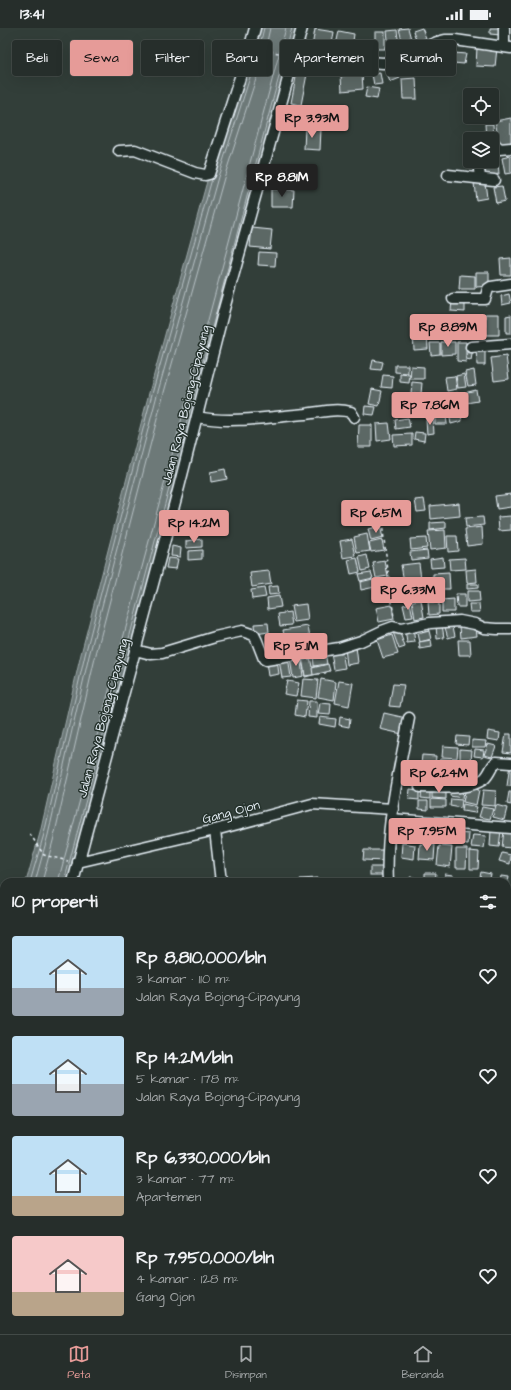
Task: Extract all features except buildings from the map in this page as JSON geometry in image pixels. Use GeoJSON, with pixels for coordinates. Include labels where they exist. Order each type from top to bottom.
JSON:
{"type":"FeatureCollection","features":[{"type":"Feature","properties":{"kind":"street"},"geometry":{"type":"LineString","coordinates":[[119,151],[135,150],[195,173],[205,175],[209,174],[255,28]]}},
{"type":"Feature","properties":{"kind":"street","name":"Jalan Raya Bojong-Cipayung"},"geometry":{"type":"LineString","coordinates":[[296,40],[302,28]]}},
{"type":"Feature","properties":{"kind":"street"},"geometry":{"type":"LineString","coordinates":[[378,63],[396,61],[431,44],[445,40],[507,47],[504,28]]}},
{"type":"Feature","properties":{"kind":"street","name":"Jalan Raya Bojong-Cipayung"},"geometry":{"type":"LineString","coordinates":[[74,878],[197,416],[283,76]]}},
{"type":"Feature","properties":{"kind":"street"},"geometry":{"type":"LineString","coordinates":[[499,149],[511,148]]}},
{"type":"Feature","properties":{"kind":"street"},"geometry":{"type":"LineString","coordinates":[[479,168],[480,178]]}},
{"type":"Feature","properties":{"kind":"street"},"geometry":{"type":"LineString","coordinates":[[448,175],[494,180]]}},
{"type":"Feature","properties":{"kind":"street"},"geometry":{"type":"LineString","coordinates":[[453,299],[483,299],[486,297],[488,289],[491,287],[511,284]]}},
{"type":"Feature","properties":{"kind":"street"},"geometry":{"type":"LineString","coordinates":[[471,347],[511,344]]}},
{"type":"Feature","properties":{"kind":"street"},"geometry":{"type":"LineString","coordinates":[[197,416],[225,420],[346,410],[351,412],[354,417]]}},
{"type":"Feature","properties":{"kind":"street"},"geometry":{"type":"LineString","coordinates":[[135,650],[151,654],[162,653],[215,637],[242,631],[254,635],[264,659],[266,660],[338,648],[361,641],[388,628],[401,629],[430,623],[460,621],[475,624],[484,628],[511,628]]}},
{"type":"Feature","properties":{"kind":"street"},"geometry":{"type":"LineString","coordinates":[[388,878],[388,847],[392,814],[409,718]]}},
{"type":"Feature","properties":{"kind":"street"},"geometry":{"type":"LineString","coordinates":[[420,787],[467,786],[484,779],[490,773],[496,762],[511,763]]}},
{"type":"Feature","properties":{"kind":"street","name":"Gang Ojon"},"geometry":{"type":"LineString","coordinates":[[78,862],[214,830],[312,804],[511,828]]}},
{"type":"Feature","properties":{"kind":"street"},"geometry":{"type":"LineString","coordinates":[[214,830],[220,878]]}},
{"type":"Feature","properties":{"kind":"path"},"geometry":{"type":"LineString","coordinates":[[382,523],[396,628]]}},
{"type":"Feature","properties":{"kind":"path"},"geometry":{"type":"LineString","coordinates":[[30,834],[44,855],[65,861]]}},
{"type":"Feature","properties":{"kind":"water"},"geometry":{"type":"Polygon","coordinates":[[[255,28],[301,28],[298,40],[280,40],[280,76],[288,76],[74,878],[27,878],[40,833],[81,654],[149,393],[209,174],[240,76],[272,76],[272,40],[251,40],[255,28]]]}}]}
